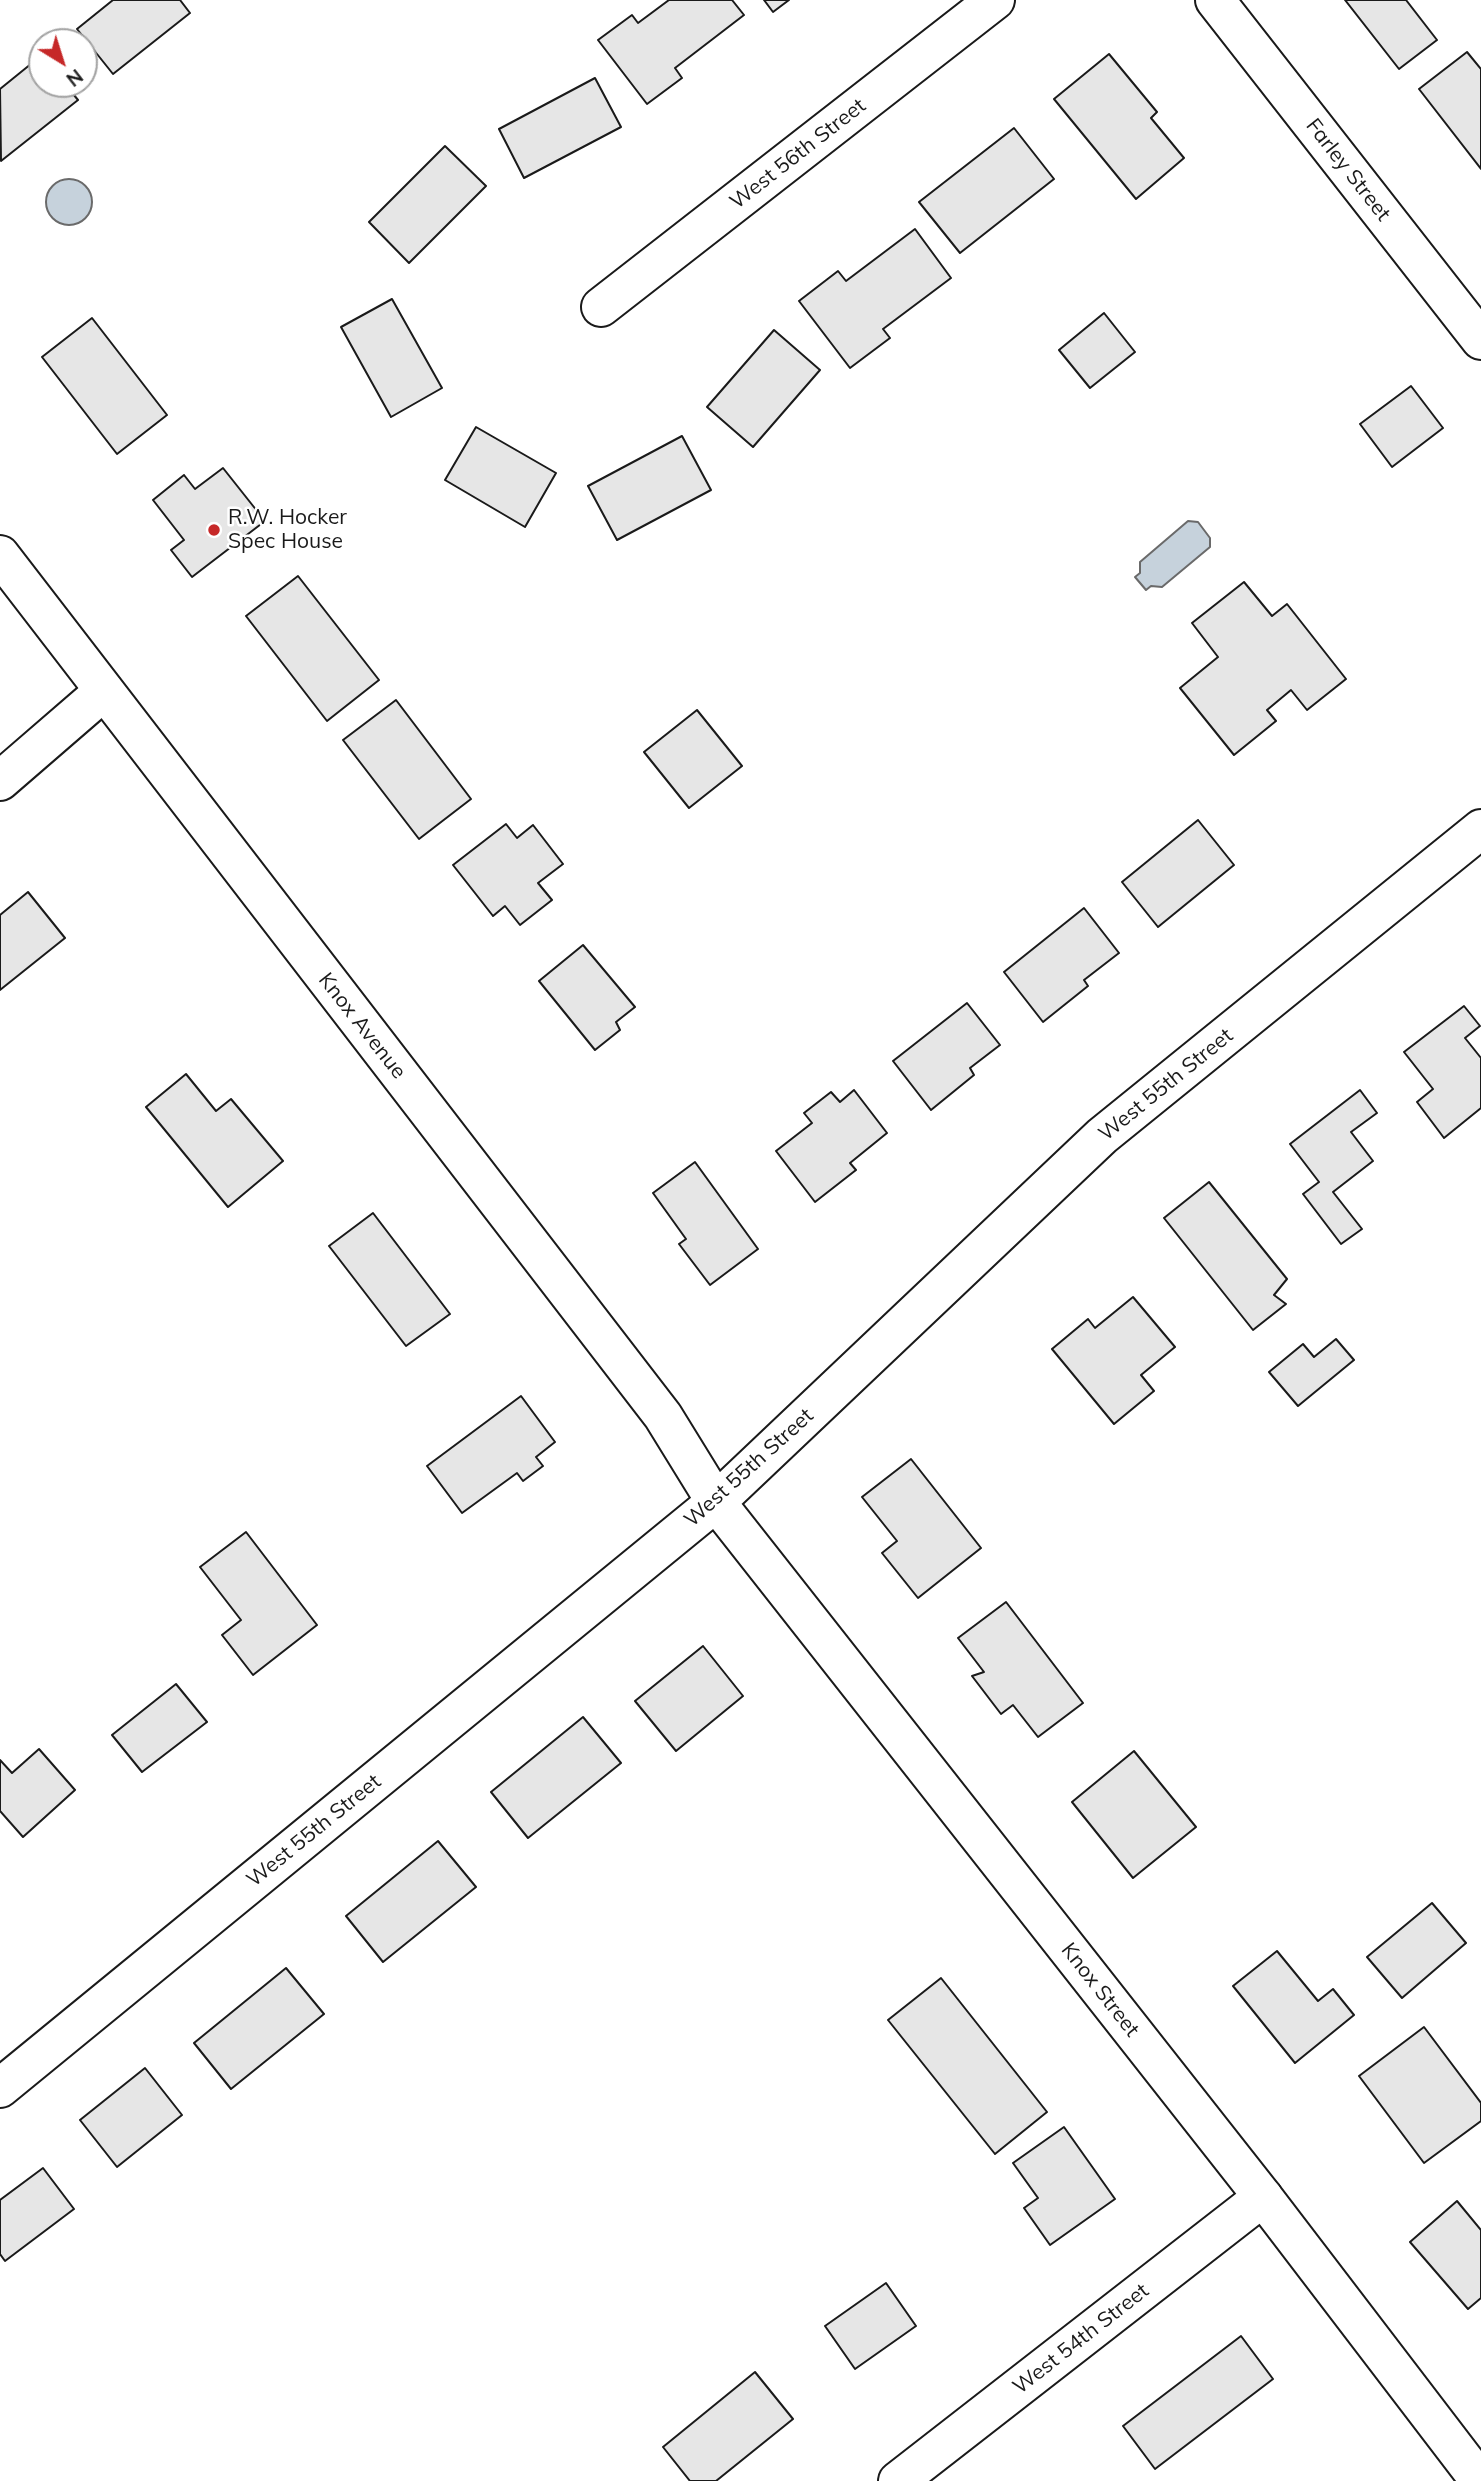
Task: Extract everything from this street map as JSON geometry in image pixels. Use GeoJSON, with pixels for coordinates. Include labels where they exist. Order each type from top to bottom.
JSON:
{"type":"FeatureCollection","features":[{"type":"Feature","properties":{"kind":"street","name":"West 56th Street"},"geometry":{"type":"LineString","coordinates":[[601,307],[995,0]]}},
{"type":"Feature","properties":{"kind":"street","name":"Farley Street"},"geometry":{"type":"LineString","coordinates":[[1215,0],[1481,340]]}},
{"type":"Feature","properties":{"kind":"street","name":"Knox Avenue"},"geometry":{"type":"LineString","coordinates":[[0,555],[663,1416],[716,1502]]}},
{"type":"Feature","properties":{"kind":"street"},"geometry":{"type":"LineString","coordinates":[[0,781],[104,691]]}},
{"type":"Feature","properties":{"kind":"street","name":"West 55th Street"},"geometry":{"type":"LineString","coordinates":[[0,2088],[716,1502],[1102,1136],[1481,829]]}},
{"type":"Feature","properties":{"kind":"street","name":"Knox Street"},"geometry":{"type":"LineString","coordinates":[[716,1502],[1263,2197],[1480,2481]]}},
{"type":"Feature","properties":{"kind":"street","name":"West 54th Street"},"geometry":{"type":"LineString","coordinates":[[898,2481],[1263,2197]]}},
{"type":"Feature","properties":{"kind":"shaded area"},"geometry":{"type":"Polygon","coordinates":[[[69,179],[85,186],[92,202],[85,218],[69,225],[53,218],[46,202],[53,186],[69,179]]]}},
{"type":"Feature","properties":{"kind":"shaded area"},"geometry":{"type":"Polygon","coordinates":[[[1188,521],[1198,522],[1210,538],[1210,547],[1162,587],[1151,586],[1146,590],[1135,577],[1140,573],[1140,562],[1188,521]]]}},
{"type":"Feature","properties":{"kind":"building"},"geometry":{"type":"Polygon","coordinates":[[[113,0],[180,0],[190,13],[113,74],[98,55],[98,28],[78,28],[113,0]]]}},
{"type":"Feature","properties":{"kind":"building"},"geometry":{"type":"Polygon","coordinates":[[[669,0],[732,0],[744,15],[675,68],[682,78],[647,104],[598,40],[632,15],[638,23],[669,0]]]}},
{"type":"Feature","properties":{"kind":"building"},"geometry":{"type":"Polygon","coordinates":[[[764,0],[789,0],[773,12],[764,0]]]}},
{"type":"Feature","properties":{"kind":"building"},"geometry":{"type":"Polygon","coordinates":[[[1345,0],[1406,0],[1437,40],[1399,69],[1345,0]]]}},
{"type":"Feature","properties":{"kind":"building"},"geometry":{"type":"Polygon","coordinates":[[[1467,52],[1481,69],[1481,169],[1419,89],[1467,52]]]}},
{"type":"Feature","properties":{"kind":"building"},"geometry":{"type":"Polygon","coordinates":[[[1109,54],[1157,112],[1151,118],[1184,158],[1136,199],[1054,99],[1109,54]]]}},
{"type":"Feature","properties":{"kind":"building"},"geometry":{"type":"Polygon","coordinates":[[[28,66],[28,98],[78,100],[1,161],[0,89],[28,66]]]}},
{"type":"Feature","properties":{"kind":"building"},"geometry":{"type":"Polygon","coordinates":[[[595,78],[621,127],[524,178],[499,129],[595,78]]]}},
{"type":"Feature","properties":{"kind":"building"},"geometry":{"type":"Polygon","coordinates":[[[1014,128],[1054,179],[960,253],[919,202],[1014,128]]]}},
{"type":"Feature","properties":{"kind":"building"},"geometry":{"type":"Polygon","coordinates":[[[445,146],[486,186],[409,263],[369,222],[445,146]]]}},
{"type":"Feature","properties":{"kind":"building"},"geometry":{"type":"Polygon","coordinates":[[[915,229],[951,278],[883,329],[890,338],[850,368],[799,301],[838,271],[846,281],[915,229]]]}},
{"type":"Feature","properties":{"kind":"building"},"geometry":{"type":"Polygon","coordinates":[[[392,299],[442,388],[391,417],[341,327],[392,299]]]}},
{"type":"Feature","properties":{"kind":"building"},"geometry":{"type":"Polygon","coordinates":[[[1104,313],[1135,352],[1090,388],[1059,350],[1104,313]]]}},
{"type":"Feature","properties":{"kind":"building"},"geometry":{"type":"Polygon","coordinates":[[[92,318],[167,415],[117,454],[42,357],[92,318]]]}},
{"type":"Feature","properties":{"kind":"building"},"geometry":{"type":"Polygon","coordinates":[[[774,330],[820,370],[753,447],[707,407],[774,330]]]}},
{"type":"Feature","properties":{"kind":"building"},"geometry":{"type":"Polygon","coordinates":[[[1411,386],[1443,428],[1392,467],[1360,424],[1411,386]]]}},
{"type":"Feature","properties":{"kind":"building"},"geometry":{"type":"Polygon","coordinates":[[[476,427],[556,473],[525,527],[445,480],[476,427]]]}},
{"type":"Feature","properties":{"kind":"building"},"geometry":{"type":"Polygon","coordinates":[[[682,436],[711,490],[617,540],[588,486],[682,436]]]}},
{"type":"Feature","properties":{"kind":"building","name":"R.W. Hocker Spec House"},"geometry":{"type":"Polygon","coordinates":[[[223,468],[265,521],[192,577],[171,550],[184,540],[153,500],[184,475],[195,489],[223,468]]]}},
{"type":"Feature","properties":{"kind":"building"},"geometry":{"type":"Polygon","coordinates":[[[298,576],[379,680],[327,721],[246,616],[298,576]]]}},
{"type":"Feature","properties":{"kind":"building"},"geometry":{"type":"Polygon","coordinates":[[[1244,582],[1272,616],[1287,604],[1346,679],[1307,710],[1291,690],[1267,710],[1276,721],[1234,755],[1180,688],[1218,657],[1192,623],[1244,582]]]}},
{"type":"Feature","properties":{"kind":"building"},"geometry":{"type":"Polygon","coordinates":[[[396,700],[471,799],[419,839],[343,740],[396,700]]]}},
{"type":"Feature","properties":{"kind":"building"},"geometry":{"type":"Polygon","coordinates":[[[697,710],[742,766],[689,808],[644,752],[697,710]]]}},
{"type":"Feature","properties":{"kind":"building"},"geometry":{"type":"Polygon","coordinates":[[[1198,820],[1234,865],[1158,927],[1122,882],[1198,820]]]}},
{"type":"Feature","properties":{"kind":"building"},"geometry":{"type":"Polygon","coordinates":[[[506,824],[517,838],[533,825],[563,864],[538,883],[552,900],[520,925],[505,906],[493,916],[453,865],[506,824]]]}},
{"type":"Feature","properties":{"kind":"building"},"geometry":{"type":"Polygon","coordinates":[[[28,892],[65,938],[0,990],[0,915],[28,892]]]}},
{"type":"Feature","properties":{"kind":"building"},"geometry":{"type":"Polygon","coordinates":[[[1084,908],[1119,953],[1084,980],[1088,986],[1043,1022],[1004,972],[1084,908]]]}},
{"type":"Feature","properties":{"kind":"building"},"geometry":{"type":"Polygon","coordinates":[[[583,945],[635,1007],[616,1022],[620,1030],[595,1050],[539,981],[583,945]]]}},
{"type":"Feature","properties":{"kind":"building"},"geometry":{"type":"Polygon","coordinates":[[[967,1003],[1000,1045],[970,1068],[974,1075],[931,1110],[893,1061],[967,1003]]]}},
{"type":"Feature","properties":{"kind":"building"},"geometry":{"type":"Polygon","coordinates":[[[1464,1006],[1480,1026],[1465,1038],[1481,1058],[1481,1108],[1444,1138],[1417,1102],[1433,1089],[1404,1052],[1464,1006]]]}},
{"type":"Feature","properties":{"kind":"building"},"geometry":{"type":"Polygon","coordinates":[[[186,1074],[216,1111],[231,1099],[283,1161],[228,1207],[146,1107],[186,1074]]]}},
{"type":"Feature","properties":{"kind":"building"},"geometry":{"type":"Polygon","coordinates":[[[854,1090],[887,1133],[850,1163],[856,1170],[815,1202],[776,1151],[812,1123],[804,1113],[831,1092],[840,1102],[854,1090]]]}},
{"type":"Feature","properties":{"kind":"building"},"geometry":{"type":"Polygon","coordinates":[[[1360,1090],[1377,1113],[1351,1132],[1373,1161],[1333,1192],[1362,1229],[1341,1244],[1303,1194],[1319,1182],[1290,1144],[1360,1090]]]}},
{"type":"Feature","properties":{"kind":"building"},"geometry":{"type":"Polygon","coordinates":[[[695,1162],[758,1249],[710,1285],[679,1244],[686,1239],[653,1193],[695,1162]]]}},
{"type":"Feature","properties":{"kind":"building"},"geometry":{"type":"Polygon","coordinates":[[[1209,1182],[1287,1279],[1274,1295],[1286,1304],[1253,1330],[1164,1218],[1209,1182]]]}},
{"type":"Feature","properties":{"kind":"building"},"geometry":{"type":"Polygon","coordinates":[[[373,1213],[450,1314],[406,1346],[329,1246],[373,1213]]]}},
{"type":"Feature","properties":{"kind":"building"},"geometry":{"type":"Polygon","coordinates":[[[1133,1297],[1175,1347],[1141,1375],[1154,1391],[1114,1424],[1052,1349],[1088,1319],[1095,1328],[1133,1297]]]}},
{"type":"Feature","properties":{"kind":"building"},"geometry":{"type":"Polygon","coordinates":[[[1336,1339],[1354,1360],[1298,1406],[1269,1372],[1303,1344],[1314,1357],[1336,1339]]]}},
{"type":"Feature","properties":{"kind":"building"},"geometry":{"type":"Polygon","coordinates":[[[521,1396],[555,1442],[536,1457],[543,1466],[523,1481],[517,1473],[462,1513],[427,1466],[521,1396]]]}},
{"type":"Feature","properties":{"kind":"building"},"geometry":{"type":"Polygon","coordinates":[[[911,1459],[981,1548],[918,1598],[882,1553],[897,1541],[862,1497],[911,1459]]]}},
{"type":"Feature","properties":{"kind":"building"},"geometry":{"type":"Polygon","coordinates":[[[246,1532],[317,1625],[253,1675],[222,1635],[241,1620],[200,1567],[246,1532]]]}},
{"type":"Feature","properties":{"kind":"building"},"geometry":{"type":"Polygon","coordinates":[[[1006,1602],[1083,1703],[1038,1737],[1013,1705],[1001,1714],[972,1676],[984,1672],[958,1638],[1006,1602]]]}},
{"type":"Feature","properties":{"kind":"building"},"geometry":{"type":"Polygon","coordinates":[[[703,1646],[743,1696],[676,1751],[635,1701],[703,1646]]]}},
{"type":"Feature","properties":{"kind":"building"},"geometry":{"type":"Polygon","coordinates":[[[176,1684],[207,1722],[142,1772],[112,1735],[176,1684]]]}},
{"type":"Feature","properties":{"kind":"building"},"geometry":{"type":"Polygon","coordinates":[[[583,1717],[621,1763],[528,1838],[491,1792],[583,1717]]]}},
{"type":"Feature","properties":{"kind":"building"},"geometry":{"type":"Polygon","coordinates":[[[39,1749],[75,1790],[23,1837],[0,1811],[0,1760],[12,1773],[39,1749]]]}},
{"type":"Feature","properties":{"kind":"building"},"geometry":{"type":"Polygon","coordinates":[[[1134,1751],[1196,1827],[1133,1878],[1072,1802],[1134,1751]]]}},
{"type":"Feature","properties":{"kind":"building"},"geometry":{"type":"Polygon","coordinates":[[[438,1841],[476,1887],[383,1962],[346,1916],[438,1841]]]}},
{"type":"Feature","properties":{"kind":"building"},"geometry":{"type":"Polygon","coordinates":[[[1432,1903],[1466,1943],[1402,1998],[1367,1957],[1432,1903]]]}},
{"type":"Feature","properties":{"kind":"building"},"geometry":{"type":"Polygon","coordinates":[[[1277,1951],[1318,2001],[1333,1989],[1354,2015],[1295,2063],[1233,1986],[1277,1951]]]}},
{"type":"Feature","properties":{"kind":"building"},"geometry":{"type":"Polygon","coordinates":[[[286,1968],[324,2014],[231,2089],[194,2043],[286,1968]]]}},
{"type":"Feature","properties":{"kind":"building"},"geometry":{"type":"Polygon","coordinates":[[[941,1978],[1047,2112],[995,2154],[888,2020],[941,1978]]]}},
{"type":"Feature","properties":{"kind":"building"},"geometry":{"type":"Polygon","coordinates":[[[1424,2027],[1481,2103],[1481,2121],[1424,2163],[1359,2076],[1424,2027]]]}},
{"type":"Feature","properties":{"kind":"building"},"geometry":{"type":"Polygon","coordinates":[[[145,2068],[182,2115],[117,2167],[80,2120],[145,2068]]]}},
{"type":"Feature","properties":{"kind":"building"},"geometry":{"type":"Polygon","coordinates":[[[1064,2127],[1115,2199],[1050,2245],[1024,2208],[1038,2198],[1013,2163],[1064,2127]]]}},
{"type":"Feature","properties":{"kind":"building"},"geometry":{"type":"Polygon","coordinates":[[[43,2168],[74,2209],[5,2261],[0,2254],[0,2200],[43,2168]]]}},
{"type":"Feature","properties":{"kind":"building"},"geometry":{"type":"Polygon","coordinates":[[[1457,2201],[1481,2230],[1481,2298],[1468,2309],[1410,2242],[1457,2201]]]}},
{"type":"Feature","properties":{"kind":"building"},"geometry":{"type":"Polygon","coordinates":[[[886,2283],[916,2326],[855,2369],[825,2326],[886,2283]]]}},
{"type":"Feature","properties":{"kind":"building"},"geometry":{"type":"Polygon","coordinates":[[[1241,2336],[1273,2379],[1155,2469],[1123,2426],[1241,2336]]]}},
{"type":"Feature","properties":{"kind":"building"},"geometry":{"type":"Polygon","coordinates":[[[755,2372],[793,2419],[716,2481],[690,2481],[663,2447],[755,2372]]]}},
{"type":"Feature","properties":{"kind":"place","name":"R.W. Hocker Spec House"},"geometry":{"type":"Point","coordinates":[214,530]}}]}
